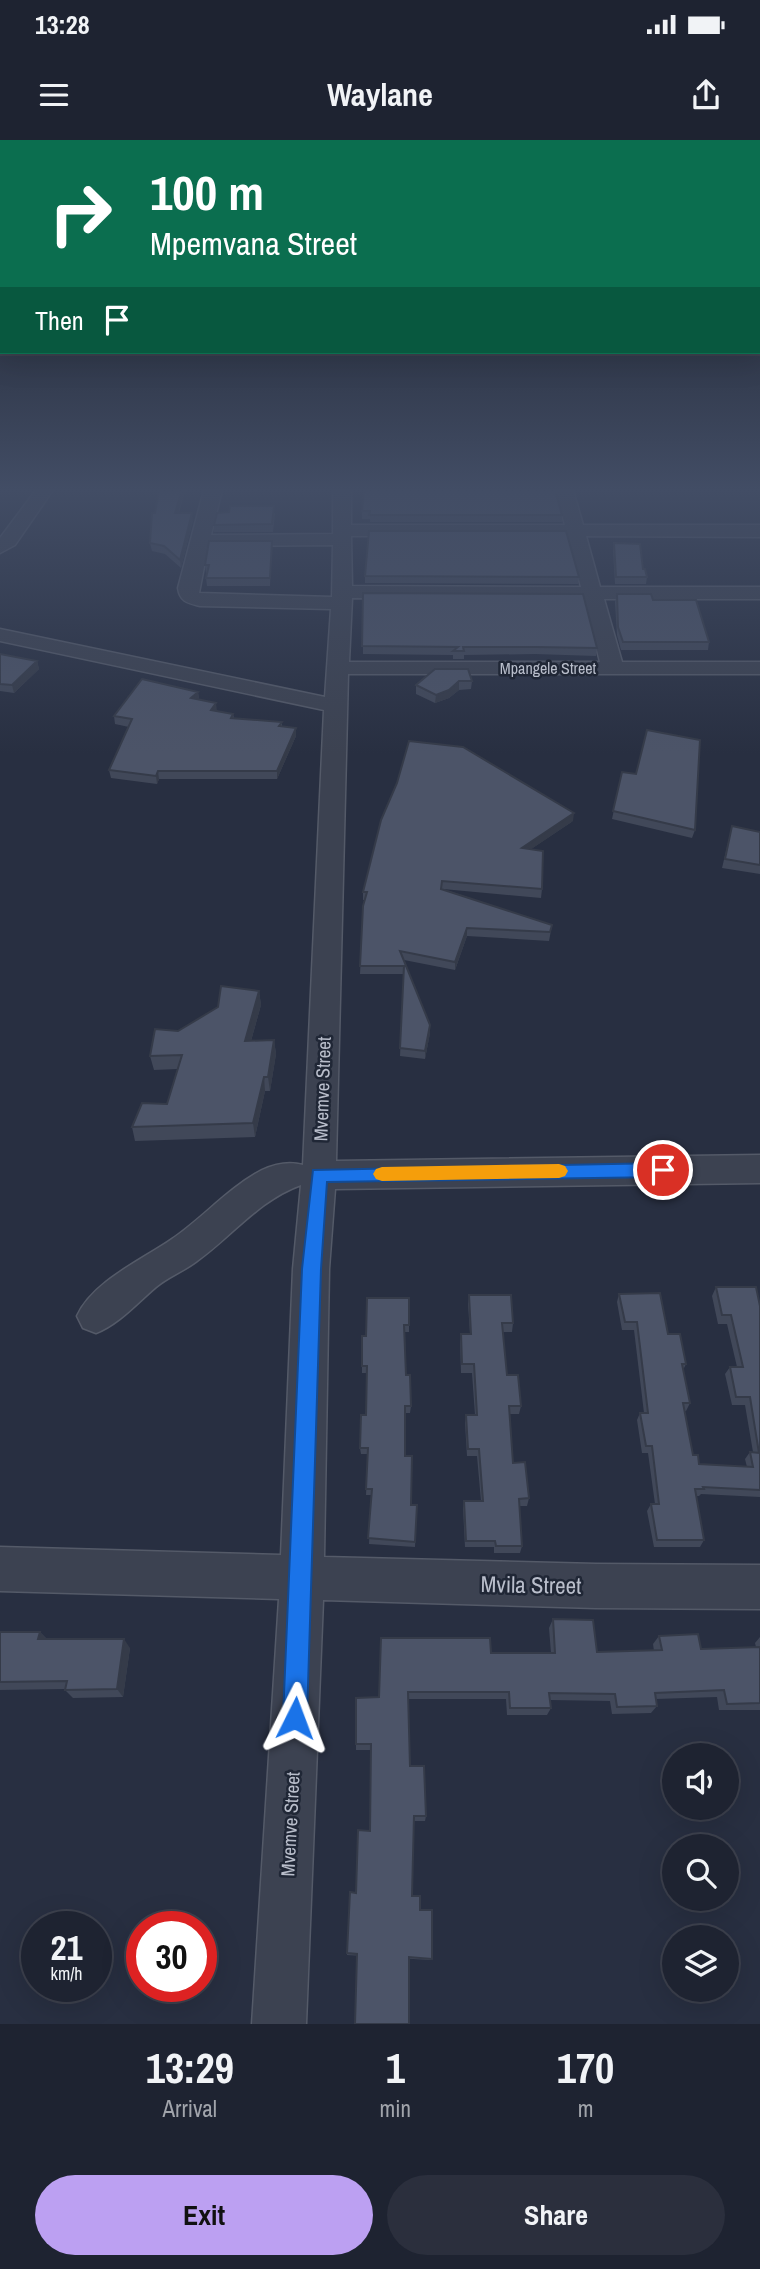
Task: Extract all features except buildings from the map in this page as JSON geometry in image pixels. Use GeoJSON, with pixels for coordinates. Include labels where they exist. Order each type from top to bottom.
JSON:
{"type":"FeatureCollection","features":[{"type":"Feature","properties":{"kind":"street"},"geometry":{"type":"LineString","coordinates":[[190,578],[189,596],[193,598],[760,593]]}},
{"type":"Feature","properties":{"kind":"street","name":"Mvemve Street"},"geometry":{"type":"LineString","coordinates":[[279,2024],[302,1579],[312,1269],[305,1175],[341,578]]}},
{"type":"Feature","properties":{"kind":"street"},"geometry":{"type":"LineString","coordinates":[[586,578],[612,668]]}},
{"type":"Feature","properties":{"kind":"street"},"geometry":{"type":"LineString","coordinates":[[0,635],[335,706]]}},
{"type":"Feature","properties":{"kind":"street","name":"Mpangele Street"},"geometry":{"type":"LineString","coordinates":[[337,668],[760,668]]}},
{"type":"Feature","properties":{"kind":"street"},"geometry":{"type":"LineString","coordinates":[[96,1316],[146,1273],[185,1250],[233,1209],[274,1180],[305,1175],[760,1169]]}},
{"type":"Feature","properties":{"kind":"street","name":"Mvila Street"},"geometry":{"type":"LineString","coordinates":[[0,1569],[596,1586],[760,1587]]}},
{"type":"Feature","properties":{"kind":"slow traffic"},"geometry":{"type":"LineString","coordinates":[[382,1174],[559,1171]]}},
{"type":"Feature","properties":{"kind":"route"},"geometry":{"type":"LineString","coordinates":[[295,1718],[312,1269],[319,1175],[663,1170]]}}]}
